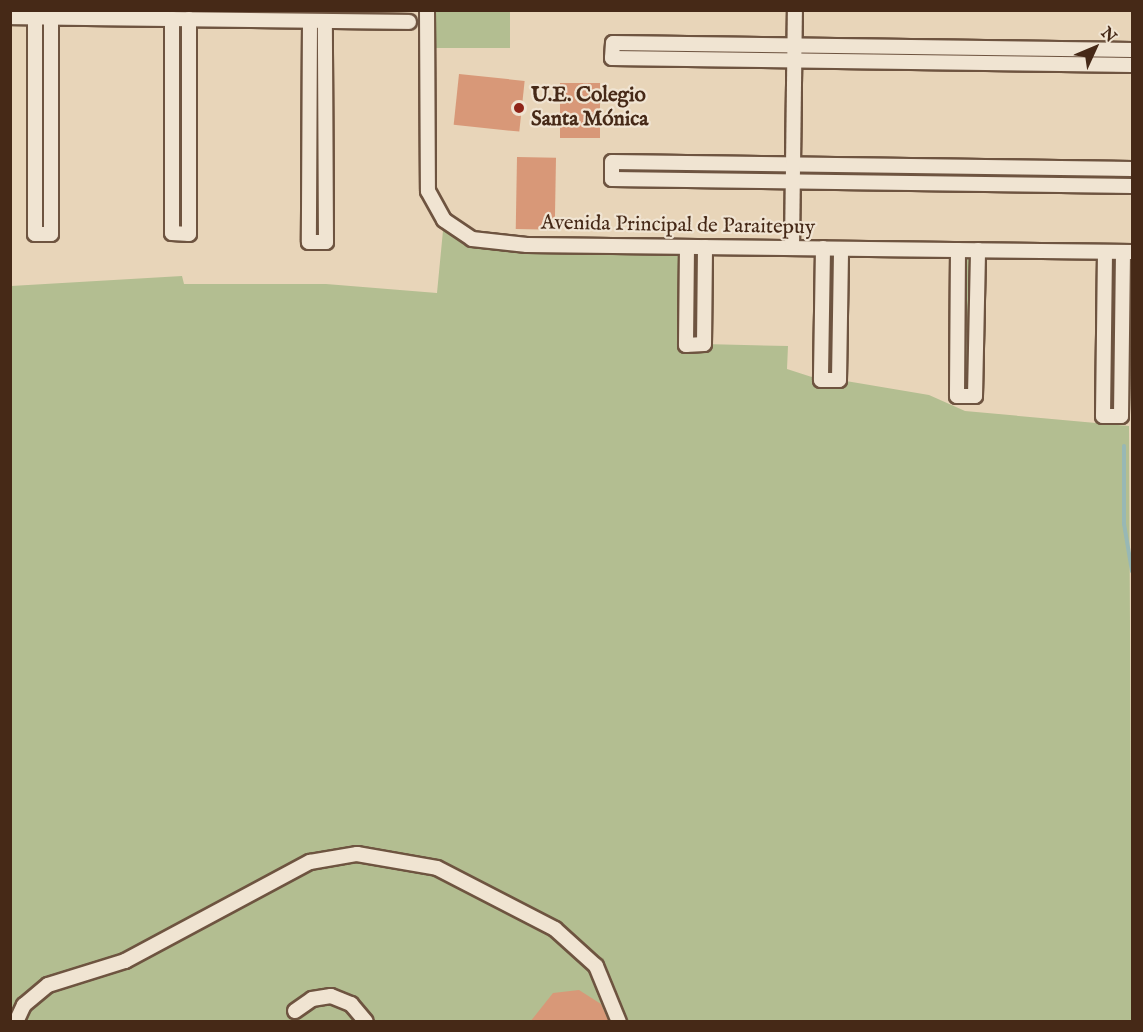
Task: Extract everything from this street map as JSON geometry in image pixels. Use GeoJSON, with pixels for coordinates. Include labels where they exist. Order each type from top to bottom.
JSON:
{"type":"FeatureCollection","features":[{"type":"Feature","properties":{"kind":"street","name":"Avenida Principal de Paraitepuy"},"geometry":{"type":"LineString","coordinates":[[427,10],[426,177],[431,202],[451,228],[494,244],[1128,252]]}},
{"type":"Feature","properties":{"kind":"street"},"geometry":{"type":"LineString","coordinates":[[792,248],[795,10]]}},
{"type":"Feature","properties":{"kind":"street"},"geometry":{"type":"LineString","coordinates":[[10,17],[51,17],[73,14],[172,19],[409,22]]}},
{"type":"Feature","properties":{"kind":"street"},"geometry":{"type":"LineString","coordinates":[[35,17],[34,234],[51,234],[51,17]]}},
{"type":"Feature","properties":{"kind":"street"},"geometry":{"type":"LineString","coordinates":[[172,19],[172,233],[189,234],[189,19]]}},
{"type":"Feature","properties":{"kind":"street"},"geometry":{"type":"LineString","coordinates":[[310,21],[309,242],[326,242],[325,21]]}},
{"type":"Feature","properties":{"kind":"street"},"geometry":{"type":"LineString","coordinates":[[1132,50],[613,43],[612,58],[1132,65]]}},
{"type":"Feature","properties":{"kind":"street"},"geometry":{"type":"LineString","coordinates":[[1105,49],[1105,65]]}},
{"type":"Feature","properties":{"kind":"street"},"geometry":{"type":"LineString","coordinates":[[1132,169],[612,162],[612,179],[1132,186]]}},
{"type":"Feature","properties":{"kind":"street"},"geometry":{"type":"LineString","coordinates":[[1105,168],[1105,186]]}},
{"type":"Feature","properties":{"kind":"street"},"geometry":{"type":"LineString","coordinates":[[687,247],[686,345],[704,344],[705,247]]}},
{"type":"Feature","properties":{"kind":"street"},"geometry":{"type":"LineString","coordinates":[[823,248],[821,380],[839,380],[841,249]]}},
{"type":"Feature","properties":{"kind":"street"},"geometry":{"type":"LineString","coordinates":[[958,250],[957,396],[975,396],[978,250]]}},
{"type":"Feature","properties":{"kind":"street"},"geometry":{"type":"LineString","coordinates":[[1105,252],[1103,416],[1121,416],[1128,252]]}},
{"type":"Feature","properties":{"kind":"street"},"geometry":{"type":"LineString","coordinates":[[16,1022],[24,1005],[48,985],[125,962],[310,862],[357,854],[437,868],[555,929],[596,966],[619,1022]]}},
{"type":"Feature","properties":{"kind":"street"},"geometry":{"type":"LineString","coordinates":[[295,1011],[312,999],[331,996],[351,1004],[366,1022]]}},
{"type":"Feature","properties":{"kind":"green space"},"geometry":{"type":"Polygon","coordinates":[[[427,11],[510,11],[510,48],[427,48],[427,11]]]}},
{"type":"Feature","properties":{"kind":"green space"},"geometry":{"type":"Polygon","coordinates":[[[172,19],[189,19],[189,233],[172,233],[172,19]]]}},
{"type":"Feature","properties":{"kind":"green space"},"geometry":{"type":"Polygon","coordinates":[[[612,162],[1132,171],[1132,188],[612,179],[612,162]]]}},
{"type":"Feature","properties":{"kind":"green space"},"geometry":{"type":"Polygon","coordinates":[[[444,220],[472,239],[705,247],[704,344],[788,346],[787,369],[821,380],[823,248],[841,249],[840,380],[929,395],[965,411],[1129,426],[1132,1021],[11,1022],[11,286],[182,276],[184,284],[326,284],[437,293],[444,220]]]}},
{"type":"Feature","properties":{"kind":"green space"},"geometry":{"type":"Polygon","coordinates":[[[958,250],[978,250],[978,396],[958,396],[958,250]]]}},
{"type":"Feature","properties":{"kind":"green space"},"geometry":{"type":"Polygon","coordinates":[[[1105,252],[1123,252],[1123,416],[1105,416],[1105,252]]]}},
{"type":"Feature","properties":{"kind":"building"},"geometry":{"type":"Polygon","coordinates":[[[459,74],[525,81],[519,132],[454,125],[459,74]]]}},
{"type":"Feature","properties":{"kind":"building"},"geometry":{"type":"Polygon","coordinates":[[[560,83],[600,83],[600,138],[560,138],[560,83]]]}},
{"type":"Feature","properties":{"kind":"building"},"geometry":{"type":"Polygon","coordinates":[[[517,157],[556,158],[555,230],[516,229],[517,157]]]}},
{"type":"Feature","properties":{"kind":"building"},"geometry":{"type":"Polygon","coordinates":[[[579,990],[601,1004],[609,1022],[530,1022],[553,993],[579,990]]]}},
{"type":"Feature","properties":{"kind":"waterway"},"geometry":{"type":"LineString","coordinates":[[1124,446],[1124,524],[1132,571]]}},
{"type":"Feature","properties":{"kind":"place","name":"U.E. Colegio Santa Mónica"},"geometry":{"type":"Point","coordinates":[519,108]}}]}
